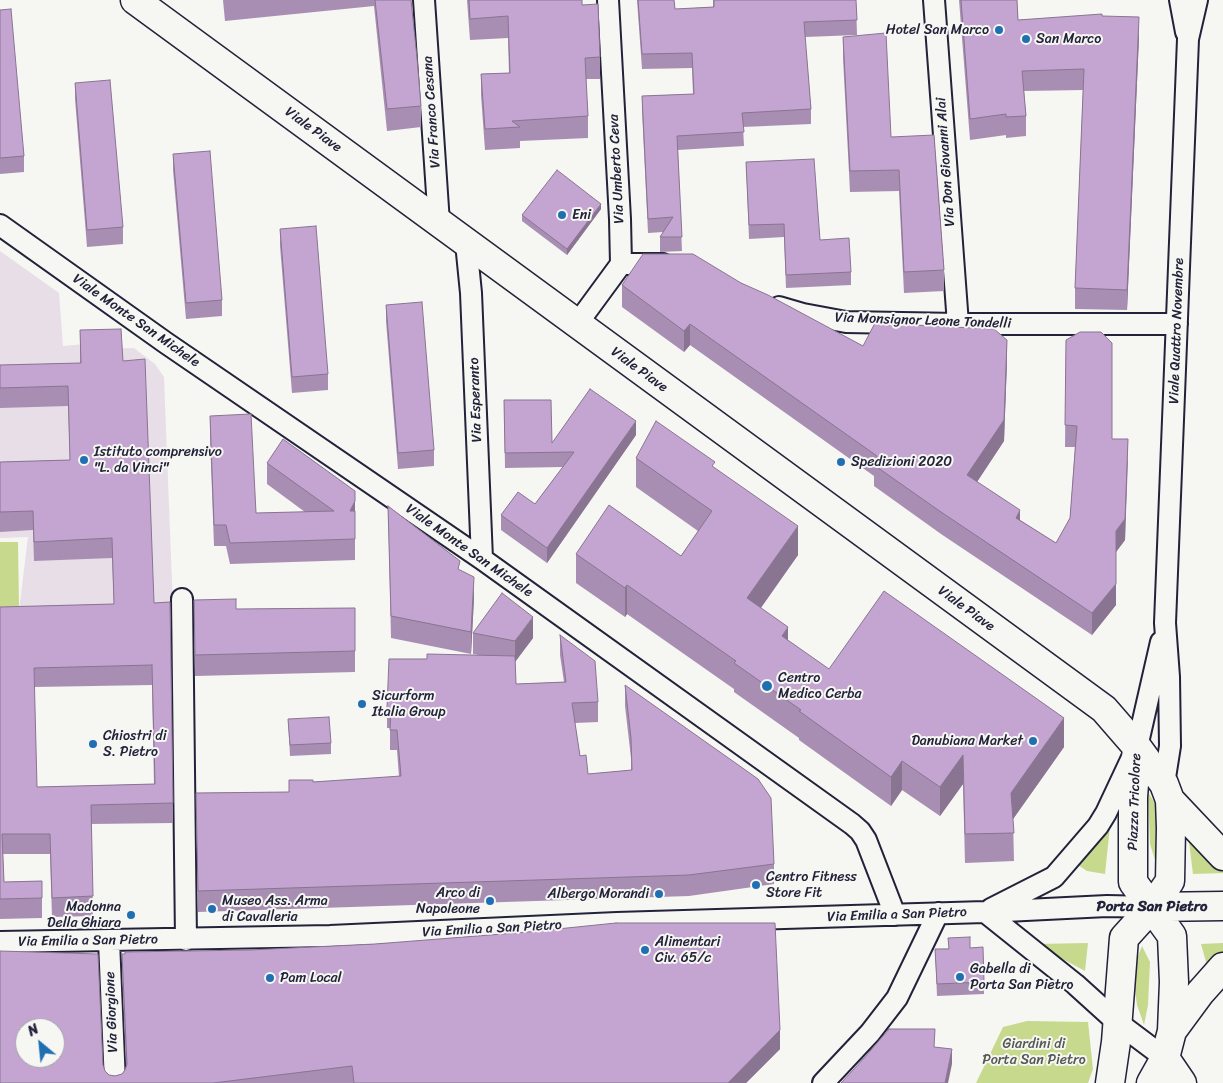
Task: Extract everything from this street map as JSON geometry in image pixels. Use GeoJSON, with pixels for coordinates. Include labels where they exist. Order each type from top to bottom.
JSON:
{"type":"FeatureCollection","features":[{"type":"Feature","properties":{"kind":"main road","name":"Viale Piave"},"geometry":{"type":"LineString","coordinates":[[135,0],[1104,709],[1137,747]]}},
{"type":"Feature","properties":{"kind":"main road","name":"Piazza Tricolore"},"geometry":{"type":"LineString","coordinates":[[1137,747],[1167,792],[1223,856]]}},
{"type":"Feature","properties":{"kind":"main road","name":"Piazza Tricolore"},"geometry":{"type":"LineString","coordinates":[[1137,747],[1133,798],[1133,882],[1172,936],[1174,982],[1172,1031],[1165,1058],[1151,1083]]}},
{"type":"Feature","properties":{"kind":"main road"},"geometry":{"type":"LineString","coordinates":[[1110,1083],[1124,938],[1152,907],[1170,881],[1167,792]]}},
{"type":"Feature","properties":{"kind":"main road"},"geometry":{"type":"LineString","coordinates":[[1152,907],[1223,906]]}},
{"type":"Feature","properties":{"kind":"main road","name":"Piazza Tricolore"},"geometry":{"type":"LineString","coordinates":[[1172,1031],[1200,993],[1223,967]]}},
{"type":"Feature","properties":{"kind":"main road"},"geometry":{"type":"LineString","coordinates":[[1165,1058],[1182,1083]]}},
{"type":"Feature","properties":{"kind":"street","name":"Via Franco Cesana"},"geometry":{"type":"LineString","coordinates":[[424,0],[439,223]]}},
{"type":"Feature","properties":{"kind":"street","name":"Via Umberto Ceva"},"geometry":{"type":"LineString","coordinates":[[608,0],[621,264]]}},
{"type":"Feature","properties":{"kind":"street","name":"Via Don Giovanni Alai"},"geometry":{"type":"LineString","coordinates":[[934,0],[958,324]]}},
{"type":"Feature","properties":{"kind":"street"},"geometry":{"type":"LineString","coordinates":[[1180,0],[1188,39]]}},
{"type":"Feature","properties":{"kind":"street"},"geometry":{"type":"LineString","coordinates":[[1188,39],[1197,0]]}},
{"type":"Feature","properties":{"kind":"street","name":"Viale Quattro Novembre"},"geometry":{"type":"LineString","coordinates":[[1167,792],[1170,746],[1169,677],[1165,623],[1188,39]]}},
{"type":"Feature","properties":{"kind":"street","name":"Viale Monte San Michele"},"geometry":{"type":"LineString","coordinates":[[0,225],[166,343],[482,559],[860,831],[866,840],[896,915]]}},
{"type":"Feature","properties":{"kind":"street","name":"Via Esperanto"},"geometry":{"type":"LineString","coordinates":[[466,242],[471,293],[482,559]]}},
{"type":"Feature","properties":{"kind":"street"},"geometry":{"type":"LineString","coordinates":[[577,324],[621,264],[677,263]]}},
{"type":"Feature","properties":{"kind":"street","name":"Via Monsignor Leone Tondelli"},"geometry":{"type":"LineString","coordinates":[[764,302],[803,314],[846,322],[1177,324]]}},
{"type":"Feature","properties":{"kind":"street"},"geometry":{"type":"LineString","coordinates":[[182,599],[186,940]]}},
{"type":"Feature","properties":{"kind":"street","name":"Viale Quattro Novembre"},"geometry":{"type":"LineString","coordinates":[[1137,747],[1165,623]]}},
{"type":"Feature","properties":{"kind":"street","name":"Via Emilia a San Pietro"},"geometry":{"type":"LineString","coordinates":[[985,912],[1054,877],[1098,826],[1137,747]]}},
{"type":"Feature","properties":{"kind":"street","name":"Via Emilia a San Pietro"},"geometry":{"type":"LineString","coordinates":[[0,942],[330,936],[626,922],[896,915],[1107,906],[1152,907]]}},
{"type":"Feature","properties":{"kind":"street","name":"Via Emilia a San Pietro"},"geometry":{"type":"LineString","coordinates":[[985,912],[1075,984],[1117,1022],[1165,1058]]}},
{"type":"Feature","properties":{"kind":"street"},"geometry":{"type":"LineString","coordinates":[[823,1083],[870,1034],[898,998],[938,913]]}},
{"type":"Feature","properties":{"kind":"street","name":"Via Giorgione"},"geometry":{"type":"LineString","coordinates":[[109,941],[115,1083]]}},
{"type":"Feature","properties":{"kind":"shaded area","name":"Istituto comprensivo \"L. da Vinci\""},"geometry":{"type":"Polygon","coordinates":[[[0,251],[59,293],[63,346],[96,343],[97,349],[134,348],[155,364],[164,377],[173,609],[17,627],[28,537],[0,538],[0,251]]]}},
{"type":"Feature","properties":{"kind":"green space"},"geometry":{"type":"Polygon","coordinates":[[[0,542],[18,542],[19,607],[0,607],[0,542]]]}},
{"type":"Feature","properties":{"kind":"green space"},"geometry":{"type":"Polygon","coordinates":[[[1148,792],[1157,807],[1157,866],[1150,844],[1148,792]]]}},
{"type":"Feature","properties":{"kind":"green space"},"geometry":{"type":"Polygon","coordinates":[[[1110,826],[1105,874],[1087,871],[1078,865],[1110,826]]]}},
{"type":"Feature","properties":{"kind":"green space"},"geometry":{"type":"Polygon","coordinates":[[[1188,834],[1223,868],[1223,873],[1193,874],[1188,834]]]}},
{"type":"Feature","properties":{"kind":"green space"},"geometry":{"type":"Polygon","coordinates":[[[1088,943],[1085,971],[1035,944],[1088,943]]]}},
{"type":"Feature","properties":{"kind":"green space"},"geometry":{"type":"Polygon","coordinates":[[[1223,943],[1223,952],[1208,969],[1201,944],[1223,943]]]}},
{"type":"Feature","properties":{"kind":"green space"},"geometry":{"type":"Polygon","coordinates":[[[1142,946],[1150,962],[1148,1005],[1144,1025],[1137,1005],[1134,983],[1136,961],[1142,946]]]}},
{"type":"Feature","properties":{"kind":"green space","name":"Giardini di Porta San Pietro"},"geometry":{"type":"Polygon","coordinates":[[[1027,1021],[1088,1022],[1093,1069],[1088,1083],[976,1083],[1003,1027],[1027,1021]]]}},
{"type":"Feature","properties":{"kind":"building"},"geometry":{"type":"Polygon","coordinates":[[[375,0],[411,0],[421,106],[387,109],[375,0]]]}},
{"type":"Feature","properties":{"kind":"building"},"geometry":{"type":"Polygon","coordinates":[[[469,0],[582,0],[582,5],[598,4],[600,57],[585,58],[588,116],[512,121],[520,127],[485,129],[481,74],[510,73],[508,16],[470,19],[469,0]]]}},
{"type":"Feature","properties":{"kind":"building"},"geometry":{"type":"Polygon","coordinates":[[[638,0],[674,0],[675,9],[714,7],[714,0],[856,0],[857,20],[804,22],[811,109],[742,113],[744,132],[677,136],[682,237],[660,237],[673,217],[648,219],[642,96],[694,94],[692,53],[642,54],[638,0]]]}},
{"type":"Feature","properties":{"kind":"building"},"geometry":{"type":"Polygon","coordinates":[[[961,0],[1017,0],[1018,20],[1102,14],[1102,16],[1139,17],[1127,290],[1075,288],[1084,69],[1022,71],[1026,116],[1006,117],[1006,114],[970,119],[961,0]]]}},
{"type":"Feature","properties":{"kind":"building"},"geometry":{"type":"Polygon","coordinates":[[[11,9],[24,156],[0,158],[0,10],[11,9]]]}},
{"type":"Feature","properties":{"kind":"building"},"geometry":{"type":"Polygon","coordinates":[[[886,33],[891,137],[934,135],[944,270],[904,272],[899,170],[850,171],[843,37],[886,33]]]}},
{"type":"Feature","properties":{"kind":"building"},"geometry":{"type":"Polygon","coordinates":[[[110,80],[123,227],[87,230],[75,83],[110,80]]]}},
{"type":"Feature","properties":{"kind":"building"},"geometry":{"type":"Polygon","coordinates":[[[210,151],[222,300],[186,303],[173,154],[210,151]]]}},
{"type":"Feature","properties":{"kind":"building"},"geometry":{"type":"Polygon","coordinates":[[[814,159],[820,240],[849,238],[851,272],[786,275],[784,224],[749,225],[746,162],[814,159]]]}},
{"type":"Feature","properties":{"kind":"building","name":"Eni"},"geometry":{"type":"Polygon","coordinates":[[[557,170],[601,204],[567,249],[522,215],[557,170]]]}},
{"type":"Feature","properties":{"kind":"building"},"geometry":{"type":"Polygon","coordinates":[[[316,226],[328,374],[292,377],[280,229],[316,226]]]}},
{"type":"Feature","properties":{"kind":"building"},"geometry":{"type":"Polygon","coordinates":[[[643,254],[693,254],[741,283],[768,295],[863,346],[875,323],[994,329],[1007,340],[1004,420],[967,475],[1020,510],[1016,518],[1056,543],[1070,518],[1077,426],[1065,425],[1066,340],[1080,332],[1101,332],[1112,343],[1112,439],[1128,439],[1125,519],[1116,531],[1116,584],[1092,613],[941,512],[874,465],[877,456],[690,324],[684,331],[622,285],[643,254]]]}},
{"type":"Feature","properties":{"kind":"building"},"geometry":{"type":"Polygon","coordinates":[[[422,302],[434,450],[398,453],[386,305],[422,302]]]}},
{"type":"Feature","properties":{"kind":"building"},"geometry":{"type":"Polygon","coordinates":[[[121,329],[123,361],[145,359],[154,603],[170,602],[173,803],[91,805],[93,896],[52,898],[50,834],[2,834],[4,882],[42,881],[42,898],[0,899],[0,607],[114,604],[112,538],[34,542],[33,511],[0,512],[0,462],[70,460],[68,386],[0,388],[0,365],[81,363],[80,330],[121,329]],[[152,665],[34,668],[37,787],[155,784],[152,665]]]}},
{"type":"Feature","properties":{"kind":"building"},"geometry":{"type":"Polygon","coordinates":[[[590,389],[636,421],[547,548],[501,515],[518,492],[535,504],[574,452],[505,453],[504,400],[551,400],[552,443],[590,389]]]}},
{"type":"Feature","properties":{"kind":"building"},"geometry":{"type":"Polygon","coordinates":[[[251,414],[256,513],[334,511],[267,463],[283,439],[355,491],[355,501],[350,511],[355,511],[355,539],[230,543],[226,525],[214,525],[210,416],[251,414]]]}},
{"type":"Feature","properties":{"kind":"building"},"geometry":{"type":"Polygon","coordinates":[[[656,421],[715,462],[712,466],[798,526],[747,598],[788,627],[782,636],[829,669],[884,591],[1064,718],[1011,793],[1014,833],[965,834],[963,755],[940,787],[902,761],[891,777],[734,663],[736,661],[627,585],[625,588],[576,554],[609,505],[681,556],[712,511],[636,458],[656,421]]]}},
{"type":"Feature","properties":{"kind":"building"},"geometry":{"type":"Polygon","coordinates":[[[388,506],[460,561],[458,569],[474,577],[471,632],[391,616],[388,506]]]}},
{"type":"Feature","properties":{"kind":"building"},"geometry":{"type":"Polygon","coordinates":[[[502,593],[533,617],[515,641],[473,633],[502,593]]]}},
{"type":"Feature","properties":{"kind":"building"},"geometry":{"type":"Polygon","coordinates":[[[236,599],[236,609],[355,608],[355,651],[195,655],[194,600],[236,599]]]}},
{"type":"Feature","properties":{"kind":"building"},"geometry":{"type":"Polygon","coordinates":[[[560,635],[595,661],[598,702],[572,703],[580,756],[586,755],[588,774],[632,770],[631,738],[625,685],[758,779],[771,798],[774,864],[689,875],[198,891],[196,793],[289,792],[289,780],[313,780],[313,782],[401,776],[397,730],[390,730],[391,708],[387,708],[389,659],[427,659],[427,654],[515,656],[516,684],[566,682],[560,635]]]}},
{"type":"Feature","properties":{"kind":"building"},"geometry":{"type":"Polygon","coordinates":[[[329,717],[331,743],[290,745],[288,719],[329,717]]]}},
{"type":"Feature","properties":{"kind":"building"},"geometry":{"type":"Polygon","coordinates":[[[616,923],[775,923],[780,1030],[728,1083],[354,1083],[352,1066],[213,1083],[0,1083],[0,951],[98,954],[103,1065],[109,1075],[115,1076],[122,1074],[127,1064],[122,954],[125,954],[125,952],[250,950],[375,944],[616,923]]]}},
{"type":"Feature","properties":{"kind":"building","name":"Gabella di Porta San Pietro"},"geometry":{"type":"Polygon","coordinates":[[[970,937],[970,948],[983,947],[984,982],[937,984],[935,949],[949,949],[948,938],[970,937]]]}},
{"type":"Feature","properties":{"kind":"building"},"geometry":{"type":"Polygon","coordinates":[[[889,1029],[935,1029],[934,1047],[952,1049],[945,1083],[841,1083],[889,1029]]]}},
{"type":"Feature","properties":{"kind":"place","name":"Hotel San Marco"},"geometry":{"type":"Point","coordinates":[999,30]}},
{"type":"Feature","properties":{"kind":"place","name":"San Marco"},"geometry":{"type":"Point","coordinates":[1026,39]}},
{"type":"Feature","properties":{"kind":"place","name":"Eni"},"geometry":{"type":"Point","coordinates":[562,215]}},
{"type":"Feature","properties":{"kind":"place","name":"Istituto comprensivo \"L. da Vinci\""},"geometry":{"type":"Point","coordinates":[84,460]}},
{"type":"Feature","properties":{"kind":"place","name":"Spedizioni 2020"},"geometry":{"type":"Point","coordinates":[841,462]}},
{"type":"Feature","properties":{"kind":"place","name":"Centro Medico Cerba"},"geometry":{"type":"Point","coordinates":[767,686]}},
{"type":"Feature","properties":{"kind":"place","name":"Sicurform Italia Group"},"geometry":{"type":"Point","coordinates":[362,704]}},
{"type":"Feature","properties":{"kind":"place","name":"Danubiana Market"},"geometry":{"type":"Point","coordinates":[1033,741]}},
{"type":"Feature","properties":{"kind":"place","name":"Chiostri di S. Pietro"},"geometry":{"type":"Point","coordinates":[93,744]}},
{"type":"Feature","properties":{"kind":"place","name":"Centro Fitness Store Fit"},"geometry":{"type":"Point","coordinates":[756,885]}},
{"type":"Feature","properties":{"kind":"place","name":"Albergo Morandi"},"geometry":{"type":"Point","coordinates":[659,894]}},
{"type":"Feature","properties":{"kind":"place","name":"Arco di Napoleone"},"geometry":{"type":"Point","coordinates":[490,901]}},
{"type":"Feature","properties":{"kind":"place","name":"Museo Ass. Arma di Cavalleria"},"geometry":{"type":"Point","coordinates":[212,909]}},
{"type":"Feature","properties":{"kind":"place","name":"Madonna Della Ghiara"},"geometry":{"type":"Point","coordinates":[131,915]}},
{"type":"Feature","properties":{"kind":"place","name":"Alimentari Civ. 65/c"},"geometry":{"type":"Point","coordinates":[645,950]}},
{"type":"Feature","properties":{"kind":"place","name":"Gabella di Porta San Pietro"},"geometry":{"type":"Point","coordinates":[960,977]}},
{"type":"Feature","properties":{"kind":"place","name":"Pam Local"},"geometry":{"type":"Point","coordinates":[270,978]}},
{"type":"Feature","properties":{"kind":"district","name":"Porta San Pietro"},"geometry":{"type":"Point","coordinates":[1152,907]}}]}
